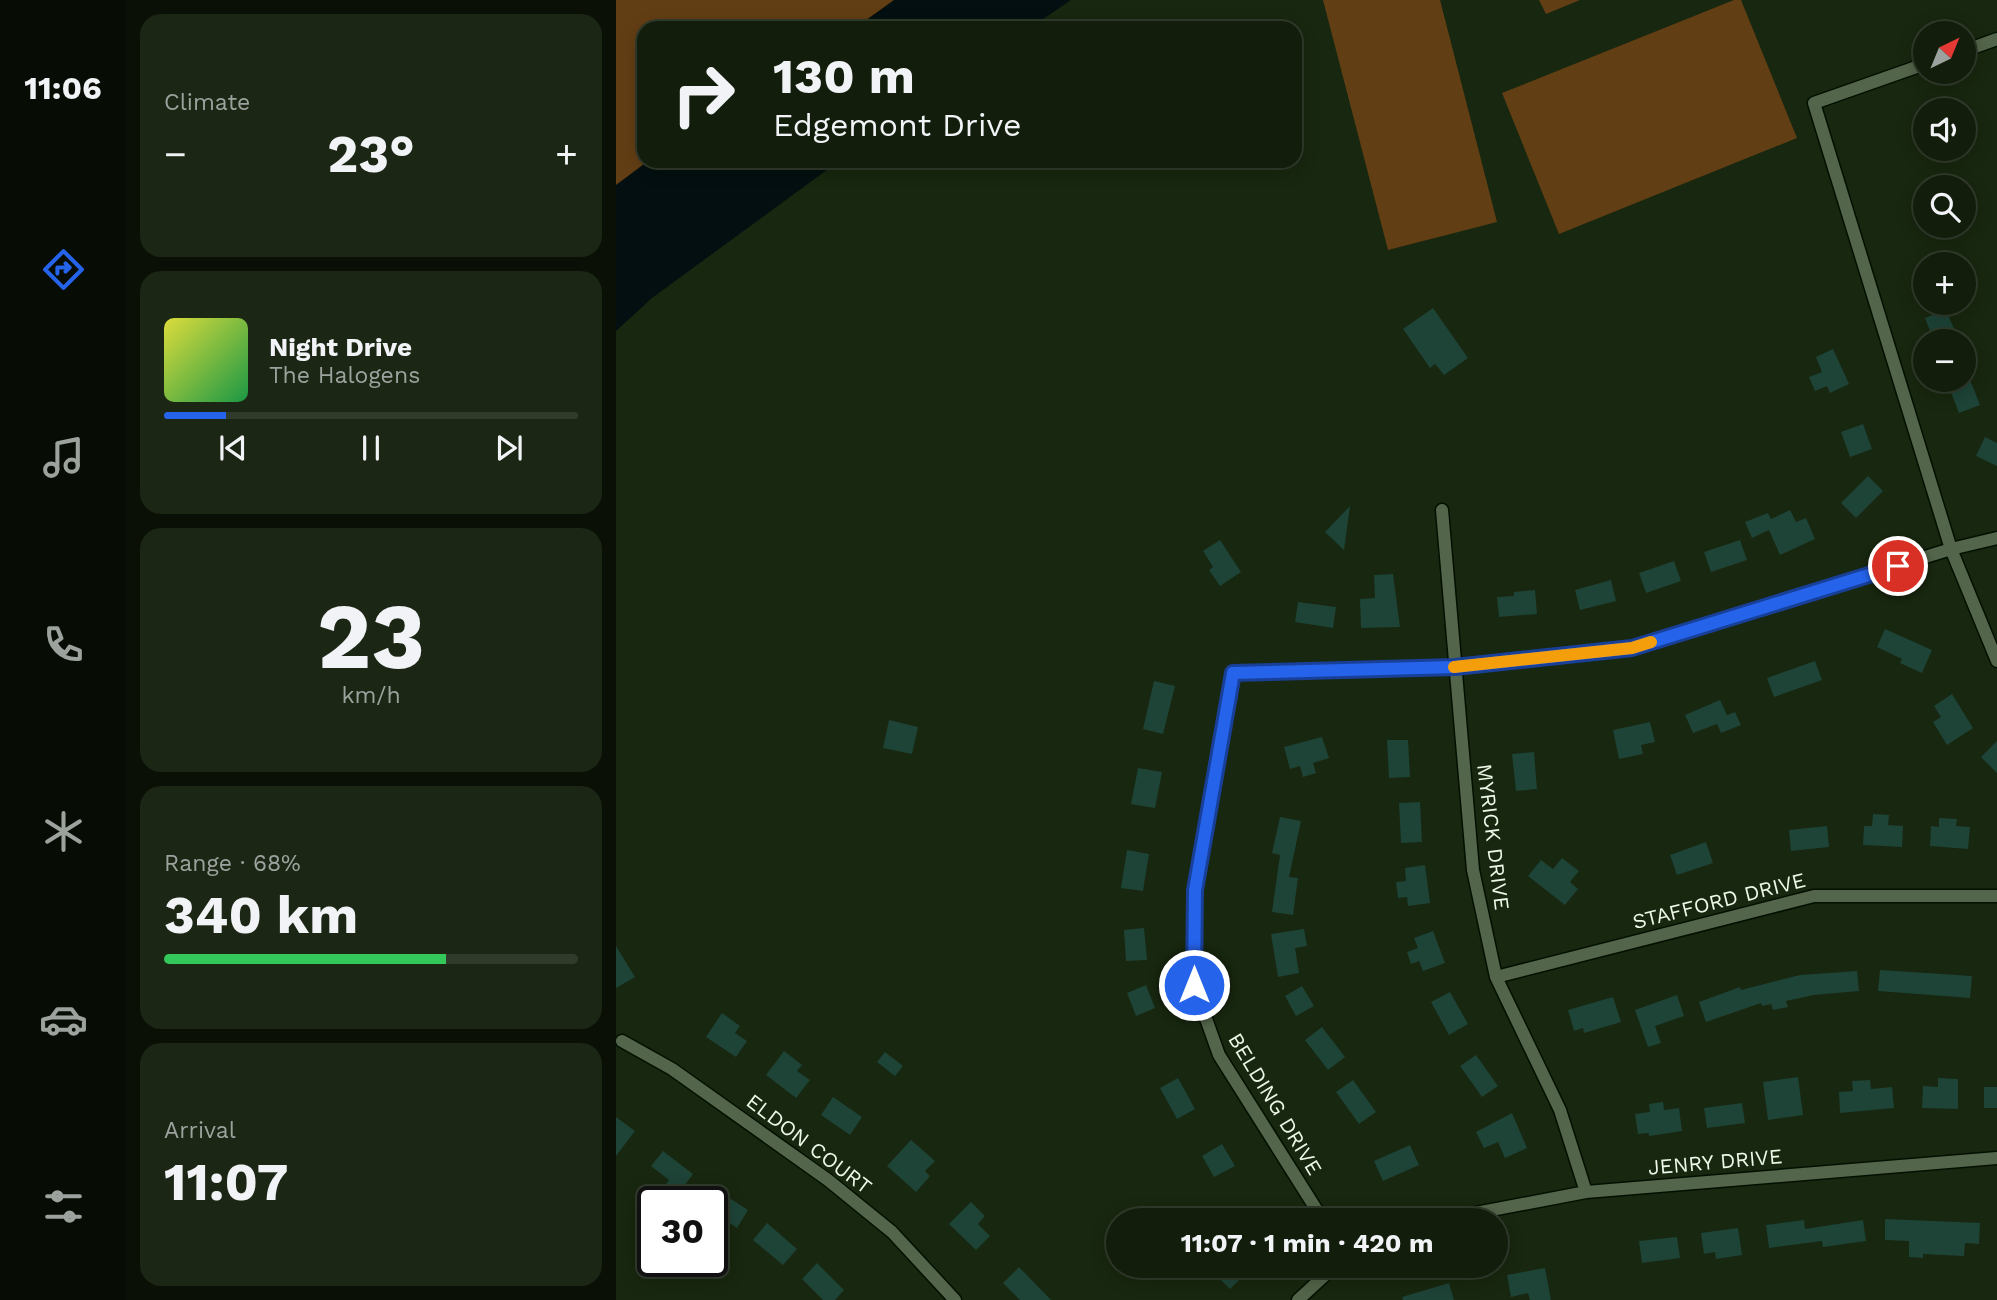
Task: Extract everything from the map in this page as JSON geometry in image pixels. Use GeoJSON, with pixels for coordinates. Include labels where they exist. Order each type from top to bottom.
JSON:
{"type":"FeatureCollection","features":[{"type":"Feature","properties":{"kind":"street"},"geometry":{"type":"LineString","coordinates":[[1976,47],[1997,39]]}},
{"type":"Feature","properties":{"kind":"street"},"geometry":{"type":"LineString","coordinates":[[1913,68],[1814,103],[1951,549],[1997,661]]}},
{"type":"Feature","properties":{"kind":"street","name":"MYRICK DRIVE"},"geometry":{"type":"LineString","coordinates":[[1442,510],[1474,870],[1496,977],[1560,1111],[1586,1192]]}},
{"type":"Feature","properties":{"kind":"street"},"geometry":{"type":"LineString","coordinates":[[1455,667],[1632,648],[1951,549],[1997,538]]}},
{"type":"Feature","properties":{"kind":"street","name":"BELDING DRIVE"},"geometry":{"type":"LineString","coordinates":[[1315,1208],[1219,1055],[1194,985],[1195,890],[1233,673],[1455,667]]}},
{"type":"Feature","properties":{"kind":"street","name":"STAFFORD DRIVE"},"geometry":{"type":"LineString","coordinates":[[1496,977],[1814,896],[1997,896]]}},
{"type":"Feature","properties":{"kind":"street","name":"ELDON COURT"},"geometry":{"type":"LineString","coordinates":[[622,1041],[672,1069],[828,1180],[892,1232],[955,1300]]}},
{"type":"Feature","properties":{"kind":"street","name":"JENRY DRIVE"},"geometry":{"type":"LineString","coordinates":[[1502,1208],[1586,1192],[1997,1158]]}},
{"type":"Feature","properties":{"kind":"street"},"geometry":{"type":"LineString","coordinates":[[1298,1300],[1322,1278]]}},
{"type":"Feature","properties":{"kind":"shaded area"},"geometry":{"type":"Polygon","coordinates":[[[616,0],[999,0],[968,21],[637,21],[637,168],[764,168],[616,301],[616,0]]]}},
{"type":"Feature","properties":{"kind":"shaded area"},"geometry":{"type":"Polygon","coordinates":[[[894,0],[1071,0],[1040,21],[865,21],[894,0]]]}},
{"type":"Feature","properties":{"kind":"shaded area"},"geometry":{"type":"Polygon","coordinates":[[[1323,0],[1440,0],[1497,222],[1388,250],[1323,0]]]}},
{"type":"Feature","properties":{"kind":"shaded area"},"geometry":{"type":"Polygon","coordinates":[[[1539,0],[1580,0],[1546,14],[1539,0]]]}},
{"type":"Feature","properties":{"kind":"shaded area"},"geometry":{"type":"Polygon","coordinates":[[[1734,0],[1741,0],[1797,138],[1559,234],[1502,93],[1734,0]]]}},
{"type":"Feature","properties":{"kind":"shaded area"},"geometry":{"type":"Polygon","coordinates":[[[639,168],[829,168],[652,298],[616,331],[616,185],[639,168]]]}},
{"type":"Feature","properties":{"kind":"building"},"geometry":{"type":"Polygon","coordinates":[[[1433,308],[1468,358],[1444,375],[1435,364],[1430,368],[1403,329],[1433,308]]]}},
{"type":"Feature","properties":{"kind":"building"},"geometry":{"type":"Polygon","coordinates":[[[1948,315],[1954,329],[1929,329],[1925,318],[1948,315]]]}},
{"type":"Feature","properties":{"kind":"building"},"geometry":{"type":"Polygon","coordinates":[[[1833,349],[1849,384],[1830,393],[1827,386],[1815,391],[1809,377],[1822,372],[1816,357],[1833,349]]]}},
{"type":"Feature","properties":{"kind":"building"},"geometry":{"type":"Polygon","coordinates":[[[1951,392],[1975,392],[1980,405],[1959,413],[1951,392]]]}},
{"type":"Feature","properties":{"kind":"building"},"geometry":{"type":"Polygon","coordinates":[[[1863,424],[1872,449],[1850,457],[1841,432],[1863,424]]]}},
{"type":"Feature","properties":{"kind":"building"},"geometry":{"type":"Polygon","coordinates":[[[1985,437],[1997,443],[1997,466],[1976,456],[1985,437]]]}},
{"type":"Feature","properties":{"kind":"building"},"geometry":{"type":"Polygon","coordinates":[[[1868,476],[1883,491],[1856,518],[1841,503],[1868,476]]]}},
{"type":"Feature","properties":{"kind":"building"},"geometry":{"type":"Polygon","coordinates":[[[1350,506],[1344,550],[1325,532],[1350,506]]]}},
{"type":"Feature","properties":{"kind":"building"},"geometry":{"type":"Polygon","coordinates":[[[1790,510],[1796,522],[1806,518],[1815,539],[1780,555],[1769,530],[1752,538],[1745,522],[1768,513],[1771,519],[1790,510]]]}},
{"type":"Feature","properties":{"kind":"building"},"geometry":{"type":"Polygon","coordinates":[[[1220,540],[1241,572],[1220,586],[1209,570],[1213,567],[1203,551],[1220,540]]]}},
{"type":"Feature","properties":{"kind":"building"},"geometry":{"type":"Polygon","coordinates":[[[1740,540],[1747,560],[1711,572],[1704,552],[1740,540]]]}},
{"type":"Feature","properties":{"kind":"building"},"geometry":{"type":"Polygon","coordinates":[[[1674,561],[1681,581],[1646,593],[1639,573],[1674,561]]]}},
{"type":"Feature","properties":{"kind":"building"},"geometry":{"type":"Polygon","coordinates":[[[1393,574],[1400,627],[1361,628],[1360,599],[1375,598],[1374,575],[1393,574]]]}},
{"type":"Feature","properties":{"kind":"building"},"geometry":{"type":"Polygon","coordinates":[[[1611,580],[1616,601],[1580,610],[1575,590],[1611,580]]]}},
{"type":"Feature","properties":{"kind":"building"},"geometry":{"type":"Polygon","coordinates":[[[1535,590],[1537,614],[1499,617],[1497,597],[1535,590]]]}},
{"type":"Feature","properties":{"kind":"building"},"geometry":{"type":"Polygon","coordinates":[[[1298,602],[1336,607],[1333,628],[1295,622],[1298,602]]]}},
{"type":"Feature","properties":{"kind":"building"},"geometry":{"type":"Polygon","coordinates":[[[1885,629],[1932,650],[1922,673],[1900,663],[1902,659],[1877,647],[1885,629]]]}},
{"type":"Feature","properties":{"kind":"building"},"geometry":{"type":"Polygon","coordinates":[[[1815,661],[1822,680],[1774,697],[1767,678],[1815,661]]]}},
{"type":"Feature","properties":{"kind":"building"},"geometry":{"type":"Polygon","coordinates":[[[1154,681],[1175,686],[1163,734],[1143,729],[1154,681]]]}},
{"type":"Feature","properties":{"kind":"building"},"geometry":{"type":"Polygon","coordinates":[[[1952,694],[1973,728],[1947,745],[1933,722],[1941,717],[1934,706],[1952,694]]]}},
{"type":"Feature","properties":{"kind":"building"},"geometry":{"type":"Polygon","coordinates":[[[1720,700],[1727,715],[1735,712],[1741,725],[1721,733],[1717,724],[1693,733],[1685,715],[1720,700]]]}},
{"type":"Feature","properties":{"kind":"building"},"geometry":{"type":"Polygon","coordinates":[[[889,720],[918,727],[912,754],[883,748],[889,720]]]}},
{"type":"Feature","properties":{"kind":"building"},"geometry":{"type":"Polygon","coordinates":[[[1650,722],[1655,742],[1641,745],[1643,754],[1619,759],[1613,730],[1650,722]]]}},
{"type":"Feature","properties":{"kind":"building"},"geometry":{"type":"Polygon","coordinates":[[[1322,737],[1329,758],[1313,763],[1316,773],[1303,777],[1300,766],[1290,769],[1284,747],[1322,737]]]}},
{"type":"Feature","properties":{"kind":"building"},"geometry":{"type":"Polygon","coordinates":[[[1387,740],[1408,740],[1410,777],[1389,778],[1387,740]]]}},
{"type":"Feature","properties":{"kind":"building"},"geometry":{"type":"Polygon","coordinates":[[[1997,741],[1997,773],[1981,757],[1997,741]]]}},
{"type":"Feature","properties":{"kind":"building"},"geometry":{"type":"Polygon","coordinates":[[[1534,752],[1537,789],[1516,791],[1512,754],[1534,752]]]}},
{"type":"Feature","properties":{"kind":"building"},"geometry":{"type":"Polygon","coordinates":[[[1138,768],[1162,772],[1155,808],[1131,804],[1138,768]]]}},
{"type":"Feature","properties":{"kind":"building"},"geometry":{"type":"Polygon","coordinates":[[[1420,802],[1422,842],[1401,843],[1399,803],[1420,802]]]}},
{"type":"Feature","properties":{"kind":"building"},"geometry":{"type":"Polygon","coordinates":[[[1873,814],[1889,815],[1888,825],[1903,826],[1902,847],[1863,845],[1864,826],[1872,826],[1873,814]]]}},
{"type":"Feature","properties":{"kind":"building"},"geometry":{"type":"Polygon","coordinates":[[[1280,817],[1301,821],[1289,877],[1298,878],[1293,915],[1272,912],[1280,855],[1272,853],[1280,817]]]}},
{"type":"Feature","properties":{"kind":"building"},"geometry":{"type":"Polygon","coordinates":[[[1939,818],[1957,819],[1956,826],[1970,827],[1968,849],[1930,846],[1931,826],[1939,827],[1939,818]]]}},
{"type":"Feature","properties":{"kind":"building"},"geometry":{"type":"Polygon","coordinates":[[[1827,826],[1829,847],[1791,851],[1789,830],[1827,826]]]}},
{"type":"Feature","properties":{"kind":"building"},"geometry":{"type":"Polygon","coordinates":[[[1706,842],[1713,863],[1677,875],[1670,855],[1706,842]]]}},
{"type":"Feature","properties":{"kind":"building"},"geometry":{"type":"Polygon","coordinates":[[[1127,850],[1149,854],[1143,891],[1121,888],[1127,850]]]}},
{"type":"Feature","properties":{"kind":"building"},"geometry":{"type":"Polygon","coordinates":[[[1562,858],[1579,871],[1570,882],[1578,889],[1565,905],[1528,876],[1541,860],[1553,869],[1562,858]]]}},
{"type":"Feature","properties":{"kind":"building"},"geometry":{"type":"Polygon","coordinates":[[[1425,865],[1430,903],[1408,906],[1407,897],[1398,898],[1396,882],[1406,881],[1405,868],[1425,865]]]}},
{"type":"Feature","properties":{"kind":"building"},"geometry":{"type":"Polygon","coordinates":[[[1144,928],[1147,960],[1126,961],[1124,930],[1144,928]]]}},
{"type":"Feature","properties":{"kind":"building"},"geometry":{"type":"Polygon","coordinates":[[[1304,929],[1307,946],[1295,948],[1299,973],[1278,977],[1271,934],[1304,929]]]}},
{"type":"Feature","properties":{"kind":"building"},"geometry":{"type":"Polygon","coordinates":[[[1433,931],[1445,963],[1423,971],[1419,961],[1411,964],[1407,952],[1418,948],[1414,938],[1433,931]]]}},
{"type":"Feature","properties":{"kind":"building"},"geometry":{"type":"Polygon","coordinates":[[[616,946],[635,977],[616,988],[616,946]]]}},
{"type":"Feature","properties":{"kind":"building"},"geometry":{"type":"Polygon","coordinates":[[[1880,970],[1972,976],[1970,998],[1878,991],[1880,970]]]}},
{"type":"Feature","properties":{"kind":"building"},"geometry":{"type":"Polygon","coordinates":[[[1857,971],[1859,991],[1814,995],[1786,1001],[1788,1007],[1773,1010],[1771,1004],[1762,1006],[1761,1003],[1706,1022],[1699,1002],[1740,987],[1741,990],[1800,975],[1857,971]]]}},
{"type":"Feature","properties":{"kind":"building"},"geometry":{"type":"Polygon","coordinates":[[[1146,985],[1155,1008],[1136,1016],[1127,993],[1146,985]]]}},
{"type":"Feature","properties":{"kind":"building"},"geometry":{"type":"Polygon","coordinates":[[[1302,986],[1314,1006],[1296,1016],[1285,996],[1302,986]]]}},
{"type":"Feature","properties":{"kind":"building"},"geometry":{"type":"Polygon","coordinates":[[[1450,992],[1468,1024],[1449,1035],[1431,1002],[1450,992]]]}},
{"type":"Feature","properties":{"kind":"building"},"geometry":{"type":"Polygon","coordinates":[[[1677,995],[1684,1016],[1655,1026],[1661,1043],[1648,1047],[1635,1010],[1677,995]]]}},
{"type":"Feature","properties":{"kind":"building"},"geometry":{"type":"Polygon","coordinates":[[[1613,997],[1621,1022],[1584,1033],[1583,1028],[1574,1031],[1568,1010],[1613,997]]]}},
{"type":"Feature","properties":{"kind":"building"},"geometry":{"type":"Polygon","coordinates":[[[722,1013],[740,1026],[735,1033],[747,1041],[736,1057],[706,1037],[722,1013]]]}},
{"type":"Feature","properties":{"kind":"building"},"geometry":{"type":"Polygon","coordinates":[[[1322,1027],[1345,1057],[1328,1070],[1305,1040],[1322,1027]]]}},
{"type":"Feature","properties":{"kind":"building"},"geometry":{"type":"Polygon","coordinates":[[[784,1051],[802,1065],[797,1071],[810,1080],[796,1098],[766,1075],[784,1051]]]}},
{"type":"Feature","properties":{"kind":"building"},"geometry":{"type":"Polygon","coordinates":[[[885,1052],[903,1066],[895,1076],[877,1062],[885,1052]]]}},
{"type":"Feature","properties":{"kind":"building"},"geometry":{"type":"Polygon","coordinates":[[[1476,1055],[1498,1086],[1482,1097],[1460,1066],[1476,1055]]]}},
{"type":"Feature","properties":{"kind":"building"},"geometry":{"type":"Polygon","coordinates":[[[1798,1077],[1803,1115],[1768,1120],[1763,1082],[1798,1077]]]}},
{"type":"Feature","properties":{"kind":"building"},"geometry":{"type":"Polygon","coordinates":[[[1178,1078],[1195,1109],[1177,1119],[1160,1088],[1178,1078]]]}},
{"type":"Feature","properties":{"kind":"building"},"geometry":{"type":"Polygon","coordinates":[[[1938,1078],[1958,1079],[1958,1109],[1922,1108],[1923,1086],[1938,1087],[1938,1078]]]}},
{"type":"Feature","properties":{"kind":"building"},"geometry":{"type":"Polygon","coordinates":[[[1353,1080],[1376,1112],[1359,1124],[1336,1092],[1353,1080]]]}},
{"type":"Feature","properties":{"kind":"building"},"geometry":{"type":"Polygon","coordinates":[[[1870,1080],[1871,1089],[1892,1087],[1894,1108],[1840,1113],[1839,1092],[1853,1091],[1852,1081],[1870,1080]]]}},
{"type":"Feature","properties":{"kind":"building"},"geometry":{"type":"Polygon","coordinates":[[[1984,1087],[1997,1087],[1997,1108],[1984,1108],[1984,1087]]]}},
{"type":"Feature","properties":{"kind":"building"},"geometry":{"type":"Polygon","coordinates":[[[833,1097],[862,1117],[850,1135],[821,1115],[833,1097]]]}},
{"type":"Feature","properties":{"kind":"building"},"geometry":{"type":"Polygon","coordinates":[[[1663,1102],[1664,1110],[1679,1108],[1682,1131],[1649,1136],[1649,1133],[1638,1134],[1635,1114],[1650,1112],[1649,1104],[1663,1102]]]}},
{"type":"Feature","properties":{"kind":"building"},"geometry":{"type":"Polygon","coordinates":[[[1742,1103],[1745,1123],[1707,1128],[1704,1108],[1742,1103]]]}},
{"type":"Feature","properties":{"kind":"building"},"geometry":{"type":"Polygon","coordinates":[[[1512,1113],[1527,1148],[1505,1158],[1498,1142],[1484,1148],[1476,1132],[1512,1113]]]}},
{"type":"Feature","properties":{"kind":"building"},"geometry":{"type":"Polygon","coordinates":[[[616,1117],[635,1131],[616,1156],[616,1117]]]}},
{"type":"Feature","properties":{"kind":"building"},"geometry":{"type":"Polygon","coordinates":[[[911,1140],[935,1161],[925,1171],[930,1176],[916,1192],[887,1166],[911,1140]]]}},
{"type":"Feature","properties":{"kind":"building"},"geometry":{"type":"Polygon","coordinates":[[[1222,1144],[1235,1166],[1214,1177],[1202,1156],[1222,1144]]]}},
{"type":"Feature","properties":{"kind":"building"},"geometry":{"type":"Polygon","coordinates":[[[1410,1145],[1419,1165],[1383,1181],[1374,1161],[1410,1145]]]}},
{"type":"Feature","properties":{"kind":"building"},"geometry":{"type":"Polygon","coordinates":[[[663,1151],[693,1174],[684,1186],[665,1186],[669,1180],[651,1166],[663,1151]]]}},
{"type":"Feature","properties":{"kind":"building"},"geometry":{"type":"Polygon","coordinates":[[[728,1197],[748,1210],[737,1228],[728,1222],[728,1197]]]}},
{"type":"Feature","properties":{"kind":"building"},"geometry":{"type":"Polygon","coordinates":[[[971,1202],[985,1216],[978,1224],[990,1236],[976,1250],[949,1224],[971,1202]]]}},
{"type":"Feature","properties":{"kind":"building"},"geometry":{"type":"Polygon","coordinates":[[[1885,1219],[1980,1223],[1979,1244],[1965,1243],[1964,1256],[1923,1254],[1923,1258],[1909,1257],[1909,1241],[1885,1240],[1885,1219]]]}},
{"type":"Feature","properties":{"kind":"building"},"geometry":{"type":"Polygon","coordinates":[[[1804,1220],[1805,1229],[1863,1220],[1866,1241],[1823,1247],[1822,1241],[1769,1248],[1766,1225],[1804,1220]]]}},
{"type":"Feature","properties":{"kind":"building"},"geometry":{"type":"Polygon","coordinates":[[[767,1223],[797,1249],[783,1265],[753,1240],[767,1223]]]}},
{"type":"Feature","properties":{"kind":"building"},"geometry":{"type":"Polygon","coordinates":[[[1738,1228],[1742,1255],[1716,1259],[1715,1252],[1704,1254],[1701,1233],[1738,1228]]]}},
{"type":"Feature","properties":{"kind":"building"},"geometry":{"type":"Polygon","coordinates":[[[1677,1237],[1680,1258],[1642,1263],[1639,1241],[1677,1237]]]}},
{"type":"Feature","properties":{"kind":"building"},"geometry":{"type":"Polygon","coordinates":[[[817,1263],[844,1290],[835,1300],[823,1300],[802,1279],[817,1263]]]}},
{"type":"Feature","properties":{"kind":"building"},"geometry":{"type":"Polygon","coordinates":[[[1019,1267],[1051,1300],[1020,1300],[1003,1283],[1019,1267]]]}},
{"type":"Feature","properties":{"kind":"building"},"geometry":{"type":"Polygon","coordinates":[[[1545,1268],[1551,1300],[1530,1300],[1528,1293],[1511,1297],[1508,1275],[1545,1268]]]}},
{"type":"Feature","properties":{"kind":"building"},"geometry":{"type":"Polygon","coordinates":[[[1219,1278],[1241,1278],[1230,1289],[1219,1278]]]}},
{"type":"Feature","properties":{"kind":"building"},"geometry":{"type":"Polygon","coordinates":[[[1449,1283],[1454,1300],[1403,1300],[1402,1297],[1449,1283]]]}},
{"type":"Feature","properties":{"kind":"slow traffic"},"geometry":{"type":"LineString","coordinates":[[1454,667],[1632,648],[1651,642]]}},
{"type":"Feature","properties":{"kind":"route"},"geometry":{"type":"LineString","coordinates":[[1194,985],[1195,890],[1233,673],[1455,667],[1632,648],[1898,566]]}}]}
